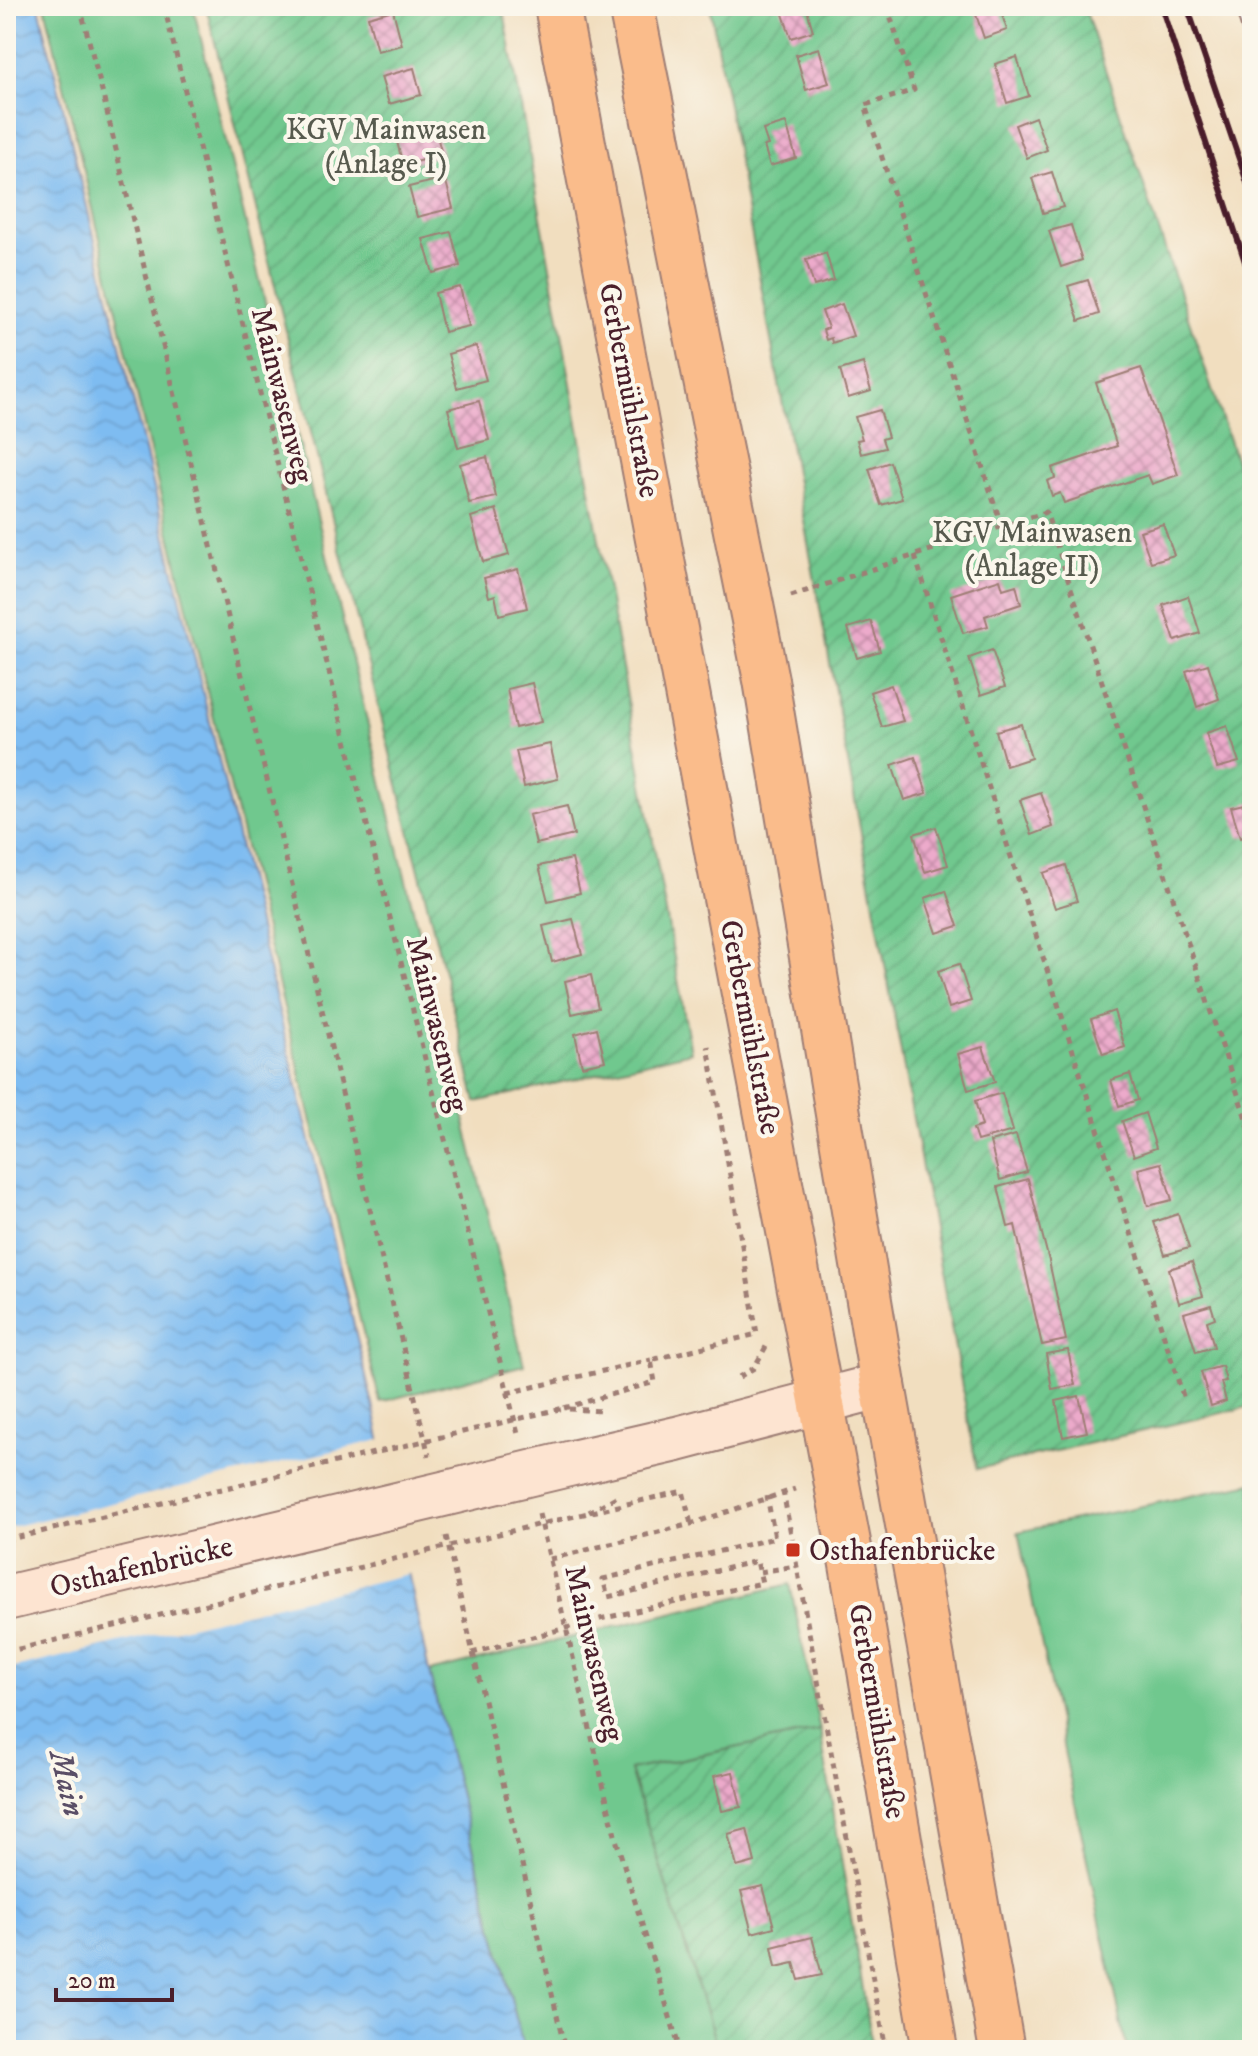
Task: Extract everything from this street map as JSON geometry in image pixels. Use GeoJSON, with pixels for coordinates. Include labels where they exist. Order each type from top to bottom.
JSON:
{"type":"FeatureCollection","features":[{"type":"Feature","properties":{"kind":"main road","name":"Gerbermühlstraße"},"geometry":{"type":"LineString","coordinates":[[557,6],[850,1553],[935,2050]]}},
{"type":"Feature","properties":{"kind":"main road","name":"Gerbermühlstraße"},"geometry":{"type":"LineString","coordinates":[[631,6],[766,680],[883,1385],[1002,2050]]}},
{"type":"Feature","properties":{"kind":"street","name":"Osthafenbrücke"},"geometry":{"type":"LineString","coordinates":[[6,1598],[708,1431],[883,1385]]}},
{"type":"Feature","properties":{"kind":"lane"},"geometry":{"type":"LineString","coordinates":[[1246,6],[1252,26]]}},
{"type":"Feature","properties":{"kind":"path"},"geometry":{"type":"LineString","coordinates":[[80,6],[431,1466]]}},
{"type":"Feature","properties":{"kind":"path","name":"Mainwasenweg"},"geometry":{"type":"LineString","coordinates":[[164,6],[519,1438]]}},
{"type":"Feature","properties":{"kind":"path"},"geometry":{"type":"LineString","coordinates":[[887,6],[914,90],[865,105],[1002,527]]}},
{"type":"Feature","properties":{"kind":"path"},"geometry":{"type":"LineString","coordinates":[[789,597],[1046,512],[1252,1137]]}},
{"type":"Feature","properties":{"kind":"path"},"geometry":{"type":"LineString","coordinates":[[915,556],[1185,1402]]}},
{"type":"Feature","properties":{"kind":"path"},"geometry":{"type":"LineString","coordinates":[[507,1393],[757,1334],[752,1309]]}},
{"type":"Feature","properties":{"kind":"path"},"geometry":{"type":"LineString","coordinates":[[731,1383],[754,1368],[770,1333]]}},
{"type":"Feature","properties":{"kind":"path"},"geometry":{"type":"LineString","coordinates":[[6,1540],[564,1408],[655,1382],[651,1360]]}},
{"type":"Feature","properties":{"kind":"path"},"geometry":{"type":"LineString","coordinates":[[564,1408],[606,1411]]}},
{"type":"Feature","properties":{"kind":"path"},"geometry":{"type":"LineString","coordinates":[[550,1559],[691,1524],[801,1487]]}},
{"type":"Feature","properties":{"kind":"path"},"geometry":{"type":"LineString","coordinates":[[6,1652],[683,1491],[691,1524]]}},
{"type":"Feature","properties":{"kind":"path"},"geometry":{"type":"LineString","coordinates":[[783,1491],[886,2050]]}},
{"type":"Feature","properties":{"kind":"path"},"geometry":{"type":"LineString","coordinates":[[472,1653],[565,1628],[762,1583],[757,1561],[608,1597],[603,1579],[775,1538],[767,1496]]}},
{"type":"Feature","properties":{"kind":"path","name":"Mainwasenweg"},"geometry":{"type":"LineString","coordinates":[[539,1514],[616,1839],[680,2050]]}},
{"type":"Feature","properties":{"kind":"path"},"geometry":{"type":"LineString","coordinates":[[445,1528],[565,2050]]}},
{"type":"Feature","properties":{"kind":"path"},"geometry":{"type":"LineString","coordinates":[[760,1572],[796,1566]]}},
{"type":"Feature","properties":{"kind":"green space"},"geometry":{"type":"Polygon","coordinates":[[[45,6],[193,6],[524,1365],[380,1402],[45,6]]]}},
{"type":"Feature","properties":{"kind":"green space","name":"KGV Mainwasen (Anlage I)"},"geometry":{"type":"Polygon","coordinates":[[[206,6],[503,6],[691,1052],[476,1102],[206,6]]]}},
{"type":"Feature","properties":{"kind":"green space","name":"KGV Mainwasen (Anlage II)"},"geometry":{"type":"Polygon","coordinates":[[[710,6],[1084,6],[1252,509],[1252,1406],[977,1469],[710,6]]]}},
{"type":"Feature","properties":{"kind":"green space"},"geometry":{"type":"Polygon","coordinates":[[[1252,1483],[1252,2050],[1127,2050],[1018,1532],[1252,1483]]]}},
{"type":"Feature","properties":{"kind":"green space"},"geometry":{"type":"Polygon","coordinates":[[[790,1584],[820,1730],[630,1770],[718,2050],[524,2050],[429,1672],[790,1584]]]}},
{"type":"Feature","properties":{"kind":"green space"},"geometry":{"type":"Polygon","coordinates":[[[820,1730],[873,2050],[718,2050],[630,1770],[820,1730]]]}},
{"type":"Feature","properties":{"kind":"water","name":"Main"},"geometry":{"type":"Polygon","coordinates":[[[6,6],[39,6],[373,1405],[429,1672],[524,2050],[6,2050],[6,6]]]}},
{"type":"Feature","properties":{"kind":"pier"},"geometry":{"type":"Polygon","coordinates":[[[384,1439],[412,1573],[6,1670],[6,1528],[384,1439]]]}},
{"type":"Feature","properties":{"kind":"building"},"geometry":{"type":"Polygon","coordinates":[[[806,6],[813,31],[791,38],[781,8],[806,6]]]}},
{"type":"Feature","properties":{"kind":"building"},"geometry":{"type":"Polygon","coordinates":[[[999,6],[1007,30],[984,38],[974,9],[999,6]]]}},
{"type":"Feature","properties":{"kind":"building"},"geometry":{"type":"Polygon","coordinates":[[[393,10],[402,45],[377,51],[368,17],[393,10]]]}},
{"type":"Feature","properties":{"kind":"building"},"geometry":{"type":"Polygon","coordinates":[[[819,48],[829,83],[806,90],[796,55],[819,48]]]}},
{"type":"Feature","properties":{"kind":"building"},"geometry":{"type":"Polygon","coordinates":[[[1017,57],[1029,96],[1007,103],[995,64],[1017,57]]]}},
{"type":"Feature","properties":{"kind":"building"},"geometry":{"type":"Polygon","coordinates":[[[414,68],[421,95],[389,104],[381,77],[414,68]]]}},
{"type":"Feature","properties":{"kind":"building"},"geometry":{"type":"Polygon","coordinates":[[[1035,117],[1047,150],[1027,158],[1015,125],[1035,117]]]}},
{"type":"Feature","properties":{"kind":"building"},"geometry":{"type":"Polygon","coordinates":[[[786,123],[796,158],[770,166],[763,130],[786,123]]]}},
{"type":"Feature","properties":{"kind":"building"},"geometry":{"type":"Polygon","coordinates":[[[434,124],[442,155],[403,165],[395,134],[434,124]]]}},
{"type":"Feature","properties":{"kind":"building"},"geometry":{"type":"Polygon","coordinates":[[[1052,172],[1063,207],[1043,213],[1032,178],[1052,172]]]}},
{"type":"Feature","properties":{"kind":"building"},"geometry":{"type":"Polygon","coordinates":[[[445,178],[453,208],[417,217],[409,187],[445,178]]]}},
{"type":"Feature","properties":{"kind":"building"},"geometry":{"type":"Polygon","coordinates":[[[1071,225],[1082,260],[1061,267],[1049,231],[1071,225]]]}},
{"type":"Feature","properties":{"kind":"building"},"geometry":{"type":"Polygon","coordinates":[[[451,232],[460,266],[433,273],[423,239],[451,232]]]}},
{"type":"Feature","properties":{"kind":"building"},"geometry":{"type":"Polygon","coordinates":[[[826,253],[834,280],[814,286],[806,260],[826,253]]]}},
{"type":"Feature","properties":{"kind":"building"},"geometry":{"type":"Polygon","coordinates":[[[1088,280],[1099,314],[1079,321],[1068,286],[1088,280]]]}},
{"type":"Feature","properties":{"kind":"building"},"geometry":{"type":"Polygon","coordinates":[[[460,287],[469,326],[444,332],[435,293],[460,287]]]}},
{"type":"Feature","properties":{"kind":"building"},"geometry":{"type":"Polygon","coordinates":[[[842,304],[853,336],[832,343],[831,338],[826,340],[823,330],[828,328],[822,311],[842,304]]]}},
{"type":"Feature","properties":{"kind":"building"},"geometry":{"type":"Polygon","coordinates":[[[476,346],[486,380],[457,388],[448,354],[476,346]]]}},
{"type":"Feature","properties":{"kind":"building"},"geometry":{"type":"Polygon","coordinates":[[[863,363],[871,391],[848,398],[840,370],[863,363]]]}},
{"type":"Feature","properties":{"kind":"building"},"geometry":{"type":"Polygon","coordinates":[[[1141,368],[1178,475],[1152,484],[1148,475],[1064,503],[1060,493],[1052,496],[1047,481],[1055,478],[1052,468],[1117,446],[1096,383],[1141,368]]]}},
{"type":"Feature","properties":{"kind":"building"},"geometry":{"type":"Polygon","coordinates":[[[479,401],[489,440],[458,448],[448,409],[479,401]]]}},
{"type":"Feature","properties":{"kind":"building"},"geometry":{"type":"Polygon","coordinates":[[[880,410],[888,437],[882,439],[885,448],[861,454],[857,440],[862,439],[855,417],[880,410]]]}},
{"type":"Feature","properties":{"kind":"building"},"geometry":{"type":"Polygon","coordinates":[[[487,457],[496,497],[469,503],[460,464],[487,457]]]}},
{"type":"Feature","properties":{"kind":"building"},"geometry":{"type":"Polygon","coordinates":[[[890,462],[902,499],[881,505],[869,469],[890,462]]]}},
{"type":"Feature","properties":{"kind":"building"},"geometry":{"type":"Polygon","coordinates":[[[496,509],[509,555],[483,562],[471,517],[496,509]]]}},
{"type":"Feature","properties":{"kind":"building"},"geometry":{"type":"Polygon","coordinates":[[[1163,524],[1174,555],[1151,562],[1140,531],[1163,524]]]}},
{"type":"Feature","properties":{"kind":"building"},"geometry":{"type":"Polygon","coordinates":[[[518,569],[527,608],[499,615],[495,595],[489,597],[484,578],[518,569]]]}},
{"type":"Feature","properties":{"kind":"building"},"geometry":{"type":"Polygon","coordinates":[[[1000,579],[1003,589],[1016,585],[1021,604],[985,616],[988,626],[963,633],[951,595],[1000,579]]]}},
{"type":"Feature","properties":{"kind":"building"},"geometry":{"type":"Polygon","coordinates":[[[1188,596],[1200,633],[1175,641],[1163,605],[1188,596]]]}},
{"type":"Feature","properties":{"kind":"building"},"geometry":{"type":"Polygon","coordinates":[[[871,621],[880,651],[857,658],[848,628],[871,621]]]}},
{"type":"Feature","properties":{"kind":"building"},"geometry":{"type":"Polygon","coordinates":[[[992,650],[1005,687],[981,695],[969,658],[992,650]]]}},
{"type":"Feature","properties":{"kind":"building"},"geometry":{"type":"Polygon","coordinates":[[[1208,664],[1219,699],[1197,707],[1186,671],[1208,664]]]}},
{"type":"Feature","properties":{"kind":"building"},"geometry":{"type":"Polygon","coordinates":[[[532,683],[541,722],[515,728],[507,689],[532,683]]]}},
{"type":"Feature","properties":{"kind":"building"},"geometry":{"type":"Polygon","coordinates":[[[891,685],[903,721],[882,727],[870,692],[891,685]]]}},
{"type":"Feature","properties":{"kind":"building"},"geometry":{"type":"Polygon","coordinates":[[[1021,724],[1031,758],[1006,766],[996,731],[1021,724]]]}},
{"type":"Feature","properties":{"kind":"building"},"geometry":{"type":"Polygon","coordinates":[[[1227,726],[1239,762],[1217,768],[1206,733],[1227,726]]]}},
{"type":"Feature","properties":{"kind":"building"},"geometry":{"type":"Polygon","coordinates":[[[550,744],[558,779],[524,787],[516,751],[550,744]]]}},
{"type":"Feature","properties":{"kind":"building"},"geometry":{"type":"Polygon","coordinates":[[[915,757],[927,793],[904,800],[892,765],[915,757]]]}},
{"type":"Feature","properties":{"kind":"building"},"geometry":{"type":"Polygon","coordinates":[[[1041,793],[1053,827],[1032,835],[1020,800],[1041,793]]]}},
{"type":"Feature","properties":{"kind":"building"},"geometry":{"type":"Polygon","coordinates":[[[1252,802],[1252,835],[1240,838],[1231,807],[1252,802]]]}},
{"type":"Feature","properties":{"kind":"building"},"geometry":{"type":"Polygon","coordinates":[[[567,806],[574,835],[536,844],[529,815],[567,806]]]}},
{"type":"Feature","properties":{"kind":"building"},"geometry":{"type":"Polygon","coordinates":[[[936,827],[948,865],[925,872],[914,834],[936,827]]]}},
{"type":"Feature","properties":{"kind":"building"},"geometry":{"type":"Polygon","coordinates":[[[572,859],[580,893],[548,901],[539,866],[572,859]]]}},
{"type":"Feature","properties":{"kind":"building"},"geometry":{"type":"Polygon","coordinates":[[[1066,865],[1077,901],[1055,908],[1043,873],[1066,865]]]}},
{"type":"Feature","properties":{"kind":"building"},"geometry":{"type":"Polygon","coordinates":[[[946,891],[958,926],[937,933],[925,898],[946,891]]]}},
{"type":"Feature","properties":{"kind":"building"},"geometry":{"type":"Polygon","coordinates":[[[573,919],[582,954],[552,962],[543,926],[573,919]]]}},
{"type":"Feature","properties":{"kind":"building"},"geometry":{"type":"Polygon","coordinates":[[[959,964],[971,1001],[949,1008],[938,971],[959,964]]]}},
{"type":"Feature","properties":{"kind":"building"},"geometry":{"type":"Polygon","coordinates":[[[591,975],[598,1008],[572,1014],[565,981],[591,975]]]}},
{"type":"Feature","properties":{"kind":"building"},"geometry":{"type":"Polygon","coordinates":[[[1114,1011],[1125,1047],[1103,1054],[1091,1019],[1114,1011]]]}},
{"type":"Feature","properties":{"kind":"building"},"geometry":{"type":"Polygon","coordinates":[[[597,1028],[605,1061],[582,1066],[575,1034],[597,1028]]]}},
{"type":"Feature","properties":{"kind":"building"},"geometry":{"type":"Polygon","coordinates":[[[983,1047],[995,1082],[968,1090],[958,1054],[983,1047]]]}},
{"type":"Feature","properties":{"kind":"building"},"geometry":{"type":"Polygon","coordinates":[[[1130,1074],[1138,1100],[1119,1106],[1111,1080],[1130,1074]]]}},
{"type":"Feature","properties":{"kind":"building"},"geometry":{"type":"Polygon","coordinates":[[[1002,1093],[1013,1131],[977,1141],[973,1129],[982,1126],[975,1101],[1002,1093]]]}},
{"type":"Feature","properties":{"kind":"building"},"geometry":{"type":"Polygon","coordinates":[[[1145,1113],[1156,1148],[1134,1156],[1122,1121],[1145,1113]]]}},
{"type":"Feature","properties":{"kind":"building"},"geometry":{"type":"Polygon","coordinates":[[[1016,1135],[1027,1172],[1000,1180],[990,1142],[1016,1135]]]}},
{"type":"Feature","properties":{"kind":"building"},"geometry":{"type":"Polygon","coordinates":[[[1161,1163],[1172,1200],[1148,1206],[1138,1169],[1161,1163]]]}},
{"type":"Feature","properties":{"kind":"building"},"geometry":{"type":"Polygon","coordinates":[[[1028,1179],[1066,1340],[1042,1345],[1015,1225],[1008,1227],[998,1187],[1028,1179]]]}},
{"type":"Feature","properties":{"kind":"building"},"geometry":{"type":"Polygon","coordinates":[[[1178,1214],[1189,1248],[1165,1255],[1154,1222],[1178,1214]]]}},
{"type":"Feature","properties":{"kind":"building"},"geometry":{"type":"Polygon","coordinates":[[[1192,1262],[1203,1296],[1179,1303],[1169,1269],[1192,1262]]]}},
{"type":"Feature","properties":{"kind":"building"},"geometry":{"type":"Polygon","coordinates":[[[1211,1305],[1215,1318],[1207,1321],[1214,1347],[1196,1352],[1184,1313],[1211,1305]]]}},
{"type":"Feature","properties":{"kind":"building"},"geometry":{"type":"Polygon","coordinates":[[[1068,1350],[1075,1385],[1052,1389],[1046,1354],[1068,1350]]]}},
{"type":"Feature","properties":{"kind":"building"},"geometry":{"type":"Polygon","coordinates":[[[1222,1366],[1226,1381],[1221,1382],[1226,1401],[1211,1406],[1201,1372],[1222,1366]]]}},
{"type":"Feature","properties":{"kind":"building"},"geometry":{"type":"Polygon","coordinates":[[[1079,1396],[1087,1432],[1063,1437],[1056,1401],[1079,1396]]]}},
{"type":"Feature","properties":{"kind":"building"},"geometry":{"type":"Polygon","coordinates":[[[733,1772],[741,1807],[722,1811],[714,1776],[733,1772]]]}},
{"type":"Feature","properties":{"kind":"building"},"geometry":{"type":"Polygon","coordinates":[[[747,1829],[755,1862],[737,1867],[728,1834],[747,1829]]]}},
{"type":"Feature","properties":{"kind":"building"},"geometry":{"type":"Polygon","coordinates":[[[763,1886],[774,1927],[752,1933],[741,1891],[763,1886]]]}},
{"type":"Feature","properties":{"kind":"building"},"geometry":{"type":"Polygon","coordinates":[[[812,1937],[822,1975],[799,1980],[794,1963],[776,1967],[772,1947],[812,1937]]]}},
{"type":"Feature","properties":{"kind":"railway"},"geometry":{"type":"LineString","coordinates":[[1161,6],[1252,283]]}},
{"type":"Feature","properties":{"kind":"railway"},"geometry":{"type":"LineString","coordinates":[[1187,6],[1252,197]]}},
{"type":"Feature","properties":{"kind":"place","name":"Osthafenbrücke"},"geometry":{"type":"Point","coordinates":[793,1550]}}]}
